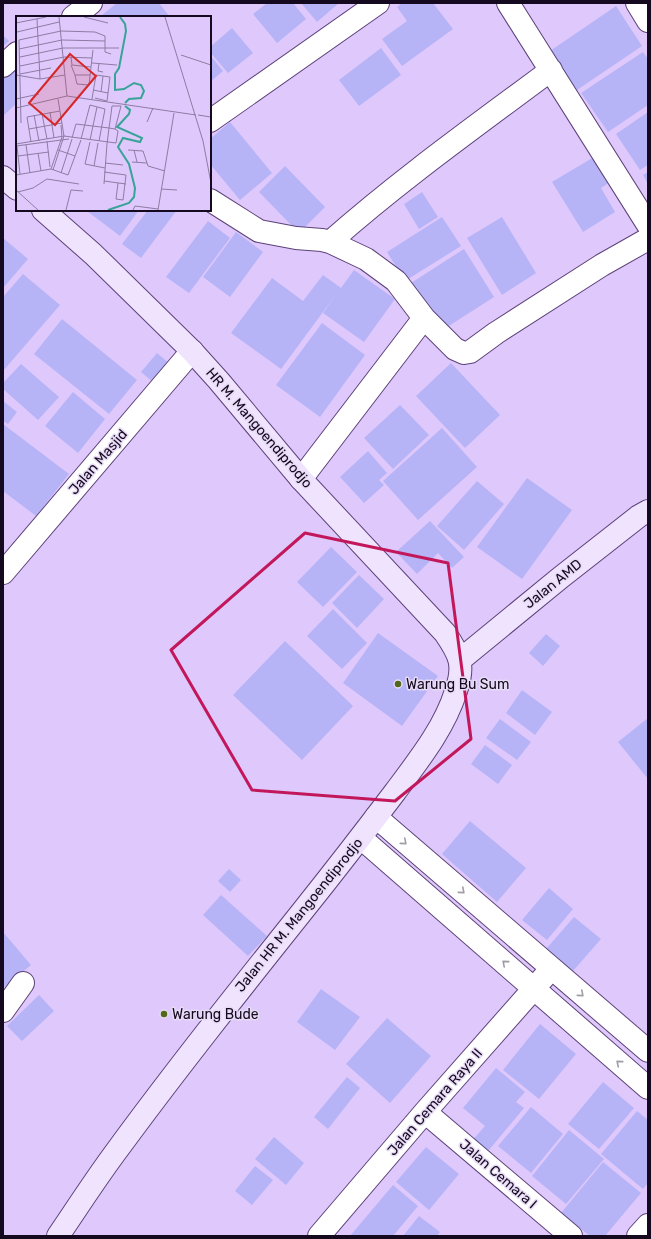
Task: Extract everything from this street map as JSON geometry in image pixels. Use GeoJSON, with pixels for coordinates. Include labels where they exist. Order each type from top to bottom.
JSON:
{"type":"FeatureCollection","features":[{"type":"Feature","properties":{"kind":"main road"},"geometry":{"type":"LineString","coordinates":[[3,177],[16,188]]}},
{"type":"Feature","properties":{"kind":"main road","name":"HR M. Mangoendiprodjo"},"geometry":{"type":"LineString","coordinates":[[43,211],[93,254],[192,351],[301,479],[445,633],[455,648],[460,660]]}},
{"type":"Feature","properties":{"kind":"main road","name":"Jalan AMD"},"geometry":{"type":"LineString","coordinates":[[460,660],[560,578],[639,516],[648,511]]}},
{"type":"Feature","properties":{"kind":"main road","name":"Jalan HR M. Mangoendiprodjo"},"geometry":{"type":"LineString","coordinates":[[58,1236],[113,1155],[178,1068],[361,838],[407,776],[443,723],[457,690],[461,674],[460,660]]}},
{"type":"Feature","properties":{"kind":"street"},"geometry":{"type":"LineString","coordinates":[[74,16],[92,3]]}},
{"type":"Feature","properties":{"kind":"street"},"geometry":{"type":"LineString","coordinates":[[211,120],[378,3]]}},
{"type":"Feature","properties":{"kind":"street"},"geometry":{"type":"LineString","coordinates":[[508,3],[648,225]]}},
{"type":"Feature","properties":{"kind":"street"},"geometry":{"type":"LineString","coordinates":[[637,3],[648,21]]}},
{"type":"Feature","properties":{"kind":"street"},"geometry":{"type":"LineString","coordinates":[[3,66],[16,54]]}},
{"type":"Feature","properties":{"kind":"street"},"geometry":{"type":"LineString","coordinates":[[330,242],[358,217],[431,158],[550,70]]}},
{"type":"Feature","properties":{"kind":"street"},"geometry":{"type":"LineString","coordinates":[[211,201],[259,230],[296,238],[330,242],[366,259],[396,281],[424,318],[455,349],[464,353],[470,352],[496,333],[602,265],[648,239]]}},
{"type":"Feature","properties":{"kind":"street"},"geometry":{"type":"LineString","coordinates":[[301,479],[424,318]]}},
{"type":"Feature","properties":{"kind":"street","name":"Jalan Masjid"},"geometry":{"type":"LineString","coordinates":[[3,573],[192,351]]}},
{"type":"Feature","properties":{"kind":"street"},"geometry":{"type":"LineString","coordinates":[[376,817],[648,1051]]}},
{"type":"Feature","properties":{"kind":"street"},"geometry":{"type":"LineString","coordinates":[[361,838],[648,1088]]}},
{"type":"Feature","properties":{"kind":"street","name":"Jalan Cemara Raya II"},"geometry":{"type":"LineString","coordinates":[[323,1235],[425,1112],[535,989],[551,968]]}},
{"type":"Feature","properties":{"kind":"street"},"geometry":{"type":"LineString","coordinates":[[3,1011],[24,983]]}},
{"type":"Feature","properties":{"kind":"street","name":"Jalan Cemara I"},"geometry":{"type":"LineString","coordinates":[[425,1112],[571,1236]]}},
{"type":"Feature","properties":{"kind":"street"},"geometry":{"type":"LineString","coordinates":[[638,1236],[648,1225]]}},
{"type":"Feature","properties":{"kind":"highlighted area"},"geometry":{"type":"Polygon","coordinates":[[[305,533],[448,563],[471,739],[395,801],[252,790],[171,650],[305,533]]]}},
{"type":"Feature","properties":{"kind":"building"},"geometry":{"type":"Polygon","coordinates":[[[117,3],[159,3],[169,16],[103,16],[102,15],[117,3]]]}},
{"type":"Feature","properties":{"kind":"building"},"geometry":{"type":"Polygon","coordinates":[[[267,3],[293,3],[306,19],[277,43],[253,14],[267,3]]]}},
{"type":"Feature","properties":{"kind":"building"},"geometry":{"type":"Polygon","coordinates":[[[301,3],[339,3],[317,22],[301,3]]]}},
{"type":"Feature","properties":{"kind":"building"},"geometry":{"type":"Polygon","coordinates":[[[402,3],[433,3],[453,29],[402,66],[382,39],[407,21],[397,7],[402,3]]]}},
{"type":"Feature","properties":{"kind":"building"},"geometry":{"type":"Polygon","coordinates":[[[616,6],[642,46],[577,90],[550,51],[616,6]]]}},
{"type":"Feature","properties":{"kind":"building"},"geometry":{"type":"Polygon","coordinates":[[[232,28],[253,53],[228,73],[211,53],[211,46],[232,28]]]}},
{"type":"Feature","properties":{"kind":"building"},"geometry":{"type":"Polygon","coordinates":[[[3,35],[9,41],[3,46],[3,35]]]}},
{"type":"Feature","properties":{"kind":"building"},"geometry":{"type":"Polygon","coordinates":[[[381,48],[401,75],[359,106],[339,80],[381,48]]]}},
{"type":"Feature","properties":{"kind":"building"},"geometry":{"type":"Polygon","coordinates":[[[643,52],[648,59],[648,105],[608,132],[581,93],[643,52]]]}},
{"type":"Feature","properties":{"kind":"building"},"geometry":{"type":"Polygon","coordinates":[[[211,56],[223,71],[211,81],[211,56]]]}},
{"type":"Feature","properties":{"kind":"building"},"geometry":{"type":"Polygon","coordinates":[[[16,63],[16,104],[3,116],[3,75],[16,63]]]}},
{"type":"Feature","properties":{"kind":"building"},"geometry":{"type":"Polygon","coordinates":[[[648,112],[648,165],[640,170],[616,134],[648,112]]]}},
{"type":"Feature","properties":{"kind":"building"},"geometry":{"type":"Polygon","coordinates":[[[230,122],[272,173],[240,200],[211,165],[211,138],[230,122]]]}},
{"type":"Feature","properties":{"kind":"building"},"geometry":{"type":"Polygon","coordinates":[[[594,157],[610,182],[601,188],[615,212],[583,232],[552,182],[594,157]]]}},
{"type":"Feature","properties":{"kind":"building"},"geometry":{"type":"Polygon","coordinates":[[[285,166],[325,207],[299,233],[259,192],[285,166]]]}},
{"type":"Feature","properties":{"kind":"building"},"geometry":{"type":"Polygon","coordinates":[[[648,172],[648,184],[643,175],[648,172]]]}},
{"type":"Feature","properties":{"kind":"building"},"geometry":{"type":"Polygon","coordinates":[[[422,192],[438,217],[419,229],[404,204],[422,192]]]}},
{"type":"Feature","properties":{"kind":"building"},"geometry":{"type":"Polygon","coordinates":[[[87,211],[138,211],[120,236],[87,211]]]}},
{"type":"Feature","properties":{"kind":"building"},"geometry":{"type":"Polygon","coordinates":[[[147,211],[176,211],[141,258],[122,244],[147,211]]]}},
{"type":"Feature","properties":{"kind":"building"},"geometry":{"type":"Polygon","coordinates":[[[442,217],[461,246],[405,281],[387,252],[442,217]]]}},
{"type":"Feature","properties":{"kind":"building"},"geometry":{"type":"Polygon","coordinates":[[[502,217],[536,273],[502,295],[467,238],[502,217]]]}},
{"type":"Feature","properties":{"kind":"building"},"geometry":{"type":"Polygon","coordinates":[[[208,221],[230,238],[189,293],[166,277],[208,221]]]}},
{"type":"Feature","properties":{"kind":"building"},"geometry":{"type":"Polygon","coordinates":[[[236,232],[263,252],[230,297],[203,277],[236,232]]]}},
{"type":"Feature","properties":{"kind":"building"},"geometry":{"type":"Polygon","coordinates":[[[3,238],[28,259],[3,288],[3,238]]]}},
{"type":"Feature","properties":{"kind":"building"},"geometry":{"type":"Polygon","coordinates":[[[464,249],[494,297],[441,331],[411,283],[464,249]]]}},
{"type":"Feature","properties":{"kind":"building"},"geometry":{"type":"Polygon","coordinates":[[[354,270],[395,299],[364,342],[323,313],[337,293],[281,369],[231,333],[272,278],[303,301],[323,275],[341,288],[354,270]]]}},
{"type":"Feature","properties":{"kind":"building"},"geometry":{"type":"Polygon","coordinates":[[[23,274],[60,305],[3,371],[3,297],[23,274]]]}},
{"type":"Feature","properties":{"kind":"building"},"geometry":{"type":"Polygon","coordinates":[[[62,319],[137,380],[109,414],[34,354],[62,319]]]}},
{"type":"Feature","properties":{"kind":"building"},"geometry":{"type":"Polygon","coordinates":[[[322,323],[365,355],[320,417],[276,385],[322,323]]]}},
{"type":"Feature","properties":{"kind":"building"},"geometry":{"type":"Polygon","coordinates":[[[157,353],[170,364],[154,383],[141,372],[157,353]]]}},
{"type":"Feature","properties":{"kind":"building"},"geometry":{"type":"Polygon","coordinates":[[[451,363],[500,415],[465,448],[416,396],[451,363]]]}},
{"type":"Feature","properties":{"kind":"building"},"geometry":{"type":"Polygon","coordinates":[[[21,364],[59,397],[38,420],[3,389],[3,383],[21,364]]]}},
{"type":"Feature","properties":{"kind":"building"},"geometry":{"type":"Polygon","coordinates":[[[73,392],[105,419],[78,453],[45,426],[73,392]]]}},
{"type":"Feature","properties":{"kind":"building"},"geometry":{"type":"Polygon","coordinates":[[[3,401],[17,412],[8,424],[3,421],[3,401]]]}},
{"type":"Feature","properties":{"kind":"building"},"geometry":{"type":"Polygon","coordinates":[[[400,405],[429,435],[393,469],[364,438],[400,405]]]}},
{"type":"Feature","properties":{"kind":"building"},"geometry":{"type":"Polygon","coordinates":[[[3,424],[69,474],[36,516],[3,491],[3,424]]]}},
{"type":"Feature","properties":{"kind":"building"},"geometry":{"type":"Polygon","coordinates":[[[442,428],[477,467],[418,520],[383,481],[442,428]]]}},
{"type":"Feature","properties":{"kind":"building"},"geometry":{"type":"Polygon","coordinates":[[[368,451],[387,473],[379,480],[384,485],[364,503],[340,477],[368,451]]]}},
{"type":"Feature","properties":{"kind":"building"},"geometry":{"type":"Polygon","coordinates":[[[527,478],[572,510],[522,579],[477,547],[527,478]]]}},
{"type":"Feature","properties":{"kind":"building"},"geometry":{"type":"Polygon","coordinates":[[[477,481],[504,504],[464,550],[437,526],[477,481]]]}},
{"type":"Feature","properties":{"kind":"building"},"geometry":{"type":"Polygon","coordinates":[[[430,521],[464,557],[452,568],[438,553],[417,574],[396,552],[430,521]]]}},
{"type":"Feature","properties":{"kind":"building"},"geometry":{"type":"Polygon","coordinates":[[[331,547],[357,572],[323,607],[297,582],[331,547]]]}},
{"type":"Feature","properties":{"kind":"building"},"geometry":{"type":"Polygon","coordinates":[[[359,575],[384,599],[357,628],[332,603],[359,575]]]}},
{"type":"Feature","properties":{"kind":"building"},"geometry":{"type":"Polygon","coordinates":[[[333,609],[367,643],[342,669],[307,636],[333,609]]]}},
{"type":"Feature","properties":{"kind":"building"},"geometry":{"type":"Polygon","coordinates":[[[378,633],[438,676],[402,726],[343,683],[378,633]]]}},
{"type":"Feature","properties":{"kind":"building"},"geometry":{"type":"Polygon","coordinates":[[[546,634],[560,646],[543,666],[529,653],[546,634]]]}},
{"type":"Feature","properties":{"kind":"building"},"geometry":{"type":"Polygon","coordinates":[[[285,641],[353,706],[302,760],[233,695],[285,641]]]}},
{"type":"Feature","properties":{"kind":"building"},"geometry":{"type":"Polygon","coordinates":[[[522,690],[552,712],[535,735],[506,713],[522,690]]]}},
{"type":"Feature","properties":{"kind":"building"},"geometry":{"type":"Polygon","coordinates":[[[648,718],[648,779],[618,742],[648,718]]]}},
{"type":"Feature","properties":{"kind":"building"},"geometry":{"type":"Polygon","coordinates":[[[500,719],[531,742],[517,760],[486,738],[500,719]]]}},
{"type":"Feature","properties":{"kind":"building"},"geometry":{"type":"Polygon","coordinates":[[[485,745],[512,765],[498,784],[471,764],[485,745]]]}},
{"type":"Feature","properties":{"kind":"building"},"geometry":{"type":"Polygon","coordinates":[[[470,821],[526,868],[497,902],[442,854],[470,821]]]}},
{"type":"Feature","properties":{"kind":"building"},"geometry":{"type":"Polygon","coordinates":[[[229,869],[241,880],[230,892],[218,881],[229,869]]]}},
{"type":"Feature","properties":{"kind":"building"},"geometry":{"type":"Polygon","coordinates":[[[549,888],[573,909],[547,940],[522,920],[549,888]]]}},
{"type":"Feature","properties":{"kind":"building"},"geometry":{"type":"Polygon","coordinates":[[[221,895],[267,936],[248,956],[203,915],[221,895]]]}},
{"type":"Feature","properties":{"kind":"building"},"geometry":{"type":"Polygon","coordinates":[[[574,917],[601,939],[573,971],[546,949],[574,917]]]}},
{"type":"Feature","properties":{"kind":"building"},"geometry":{"type":"Polygon","coordinates":[[[3,932],[31,965],[3,988],[3,932]]]}},
{"type":"Feature","properties":{"kind":"building"},"geometry":{"type":"Polygon","coordinates":[[[321,989],[360,1017],[335,1050],[297,1022],[321,989]]]}},
{"type":"Feature","properties":{"kind":"building"},"geometry":{"type":"Polygon","coordinates":[[[39,995],[54,1011],[22,1041],[7,1026],[39,995]]]}},
{"type":"Feature","properties":{"kind":"building"},"geometry":{"type":"Polygon","coordinates":[[[387,1018],[431,1056],[390,1103],[346,1064],[387,1018]]]}},
{"type":"Feature","properties":{"kind":"building"},"geometry":{"type":"Polygon","coordinates":[[[540,1024],[576,1054],[539,1099],[503,1070],[540,1024]]]}},
{"type":"Feature","properties":{"kind":"building"},"geometry":{"type":"Polygon","coordinates":[[[496,1068],[525,1092],[516,1102],[524,1108],[484,1156],[469,1144],[485,1126],[463,1108],[496,1068]]]}},
{"type":"Feature","properties":{"kind":"building"},"geometry":{"type":"Polygon","coordinates":[[[347,1077],[360,1088],[328,1129],[314,1117],[347,1077]]]}},
{"type":"Feature","properties":{"kind":"building"},"geometry":{"type":"Polygon","coordinates":[[[603,1082],[634,1108],[599,1149],[568,1124],[603,1082]]]}},
{"type":"Feature","properties":{"kind":"building"},"geometry":{"type":"Polygon","coordinates":[[[531,1107],[563,1134],[531,1173],[498,1146],[531,1107]]]}},
{"type":"Feature","properties":{"kind":"building"},"geometry":{"type":"Polygon","coordinates":[[[637,1111],[648,1120],[648,1183],[643,1189],[601,1154],[637,1111]]]}},
{"type":"Feature","properties":{"kind":"building"},"geometry":{"type":"Polygon","coordinates":[[[569,1130],[604,1159],[566,1204],[532,1176],[569,1130]]]}},
{"type":"Feature","properties":{"kind":"building"},"geometry":{"type":"Polygon","coordinates":[[[274,1137],[304,1163],[286,1185],[255,1159],[274,1137]]]}},
{"type":"Feature","properties":{"kind":"building"},"geometry":{"type":"Polygon","coordinates":[[[426,1147],[459,1174],[429,1210],[396,1182],[426,1147]]]}},
{"type":"Feature","properties":{"kind":"building"},"geometry":{"type":"Polygon","coordinates":[[[603,1162],[641,1193],[605,1236],[590,1236],[561,1213],[603,1162]]]}},
{"type":"Feature","properties":{"kind":"building"},"geometry":{"type":"Polygon","coordinates":[[[255,1166],[273,1180],[252,1205],[235,1191],[255,1166]]]}},
{"type":"Feature","properties":{"kind":"building"},"geometry":{"type":"Polygon","coordinates":[[[393,1185],[418,1206],[393,1236],[350,1236],[393,1185]]]}},
{"type":"Feature","properties":{"kind":"building"},"geometry":{"type":"Polygon","coordinates":[[[419,1216],[440,1232],[437,1236],[403,1236],[419,1216]]]}},
{"type":"Feature","properties":{"kind":"place","name":"Warung Bu Sum"},"geometry":{"type":"Point","coordinates":[398,684]}},
{"type":"Feature","properties":{"kind":"place","name":"Warung Bude"},"geometry":{"type":"Point","coordinates":[164,1014]}}]}
